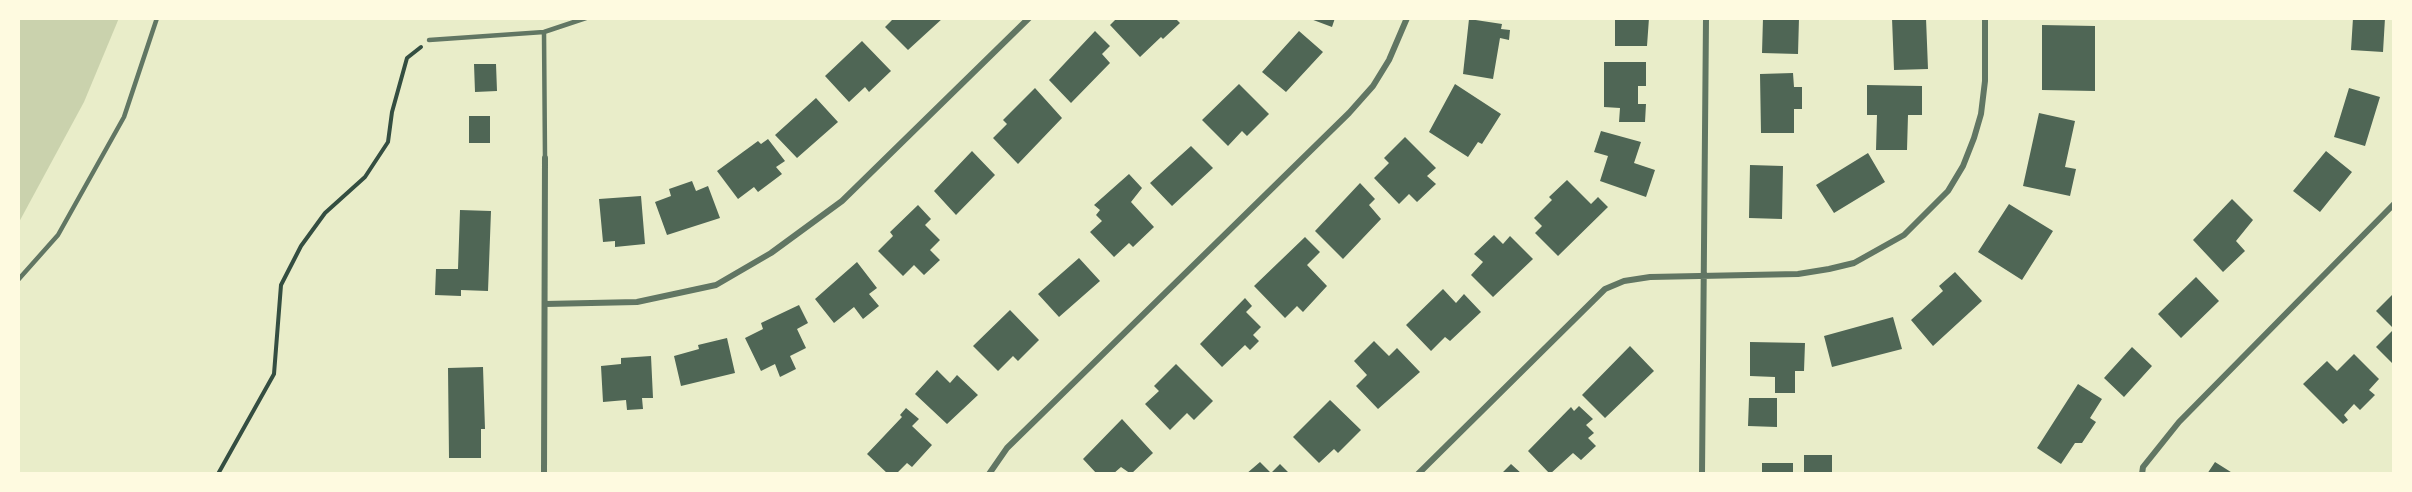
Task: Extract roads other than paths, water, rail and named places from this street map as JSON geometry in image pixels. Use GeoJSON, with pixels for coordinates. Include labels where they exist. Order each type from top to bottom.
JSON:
{"type":"FeatureCollection","features":[{"type":"Feature","properties":{"kind":"street"},"geometry":{"type":"LineString","coordinates":[[545,304],[637,302],[716,285],[771,253],[842,201],[1029,18]]}},
{"type":"Feature","properties":{"kind":"street"},"geometry":{"type":"LineString","coordinates":[[989,474],[1007,448],[1349,113],[1373,86],[1389,60],[1407,18]]}},
{"type":"Feature","properties":{"kind":"street"},"geometry":{"type":"LineString","coordinates":[[1702,474],[1706,18]]}},
{"type":"Feature","properties":{"kind":"street"},"geometry":{"type":"LineString","coordinates":[[1419,474],[1605,290],[1624,281],[1650,277],[1798,274],[1854,263],[1904,235],[1924,217],[1953,183],[1963,166],[1976,130],[1985,81],[1985,18]]}},
{"type":"Feature","properties":{"kind":"street"},"geometry":{"type":"LineString","coordinates":[[544,474],[545,158]]}},
{"type":"Feature","properties":{"kind":"street"},"geometry":{"type":"LineString","coordinates":[[2142,474],[2143,467],[2179,422],[2394,204]]}},
{"type":"Feature","properties":{"kind":"lane"},"geometry":{"type":"LineString","coordinates":[[18,280],[58,235],[124,117],[158,18]]}},
{"type":"Feature","properties":{"kind":"lane"},"geometry":{"type":"LineString","coordinates":[[429,40],[544,32],[586,18]]}},
{"type":"Feature","properties":{"kind":"lane"},"geometry":{"type":"LineString","coordinates":[[544,32],[545,158]]}}]}
